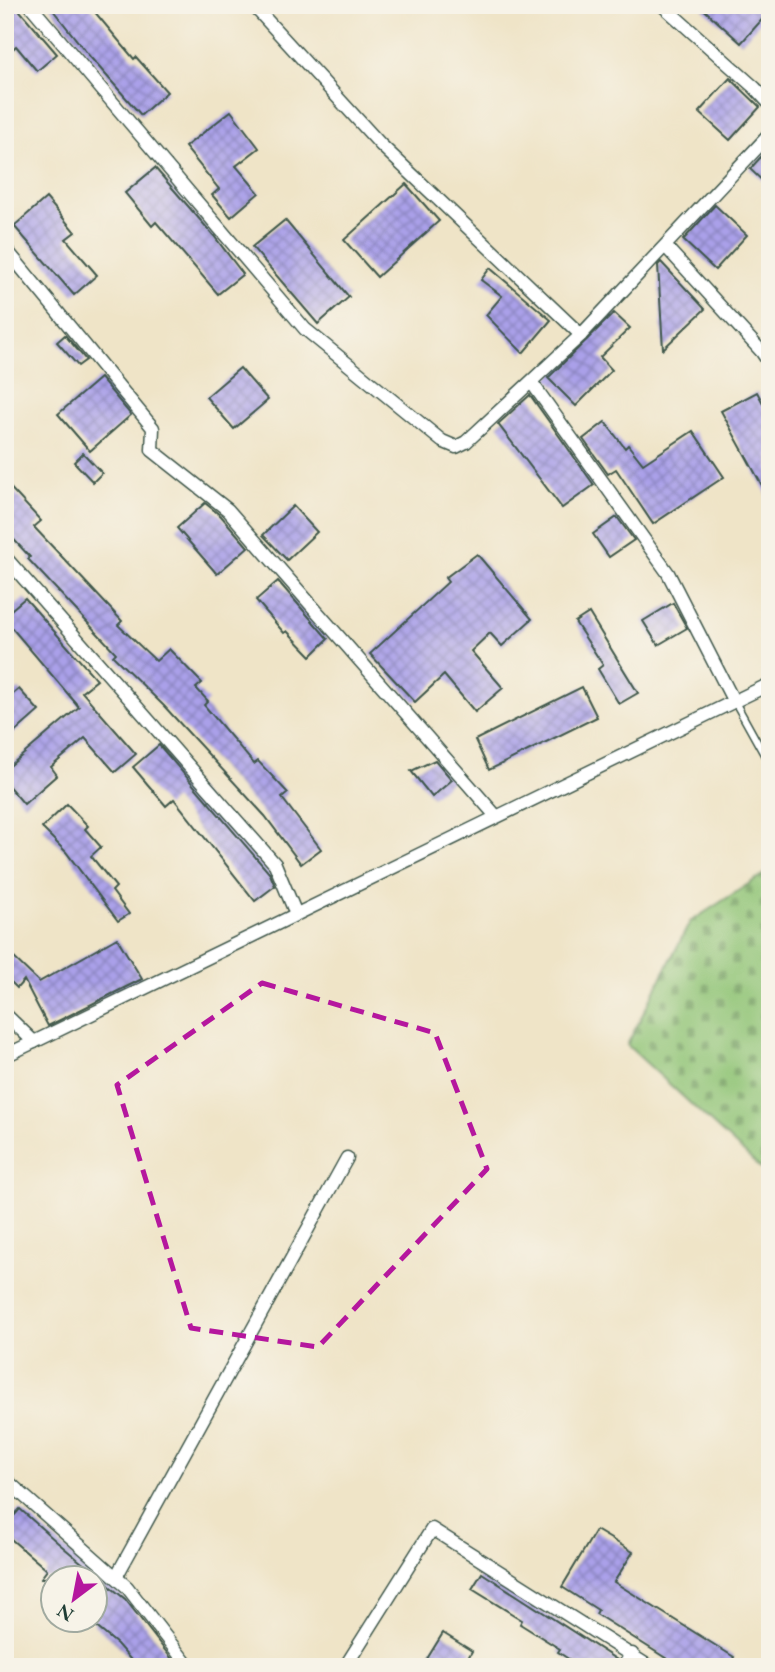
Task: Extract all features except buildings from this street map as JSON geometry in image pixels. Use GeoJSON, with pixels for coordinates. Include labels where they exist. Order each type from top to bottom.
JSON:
{"type":"FeatureCollection","features":[{"type":"Feature","properties":{"kind":"street"},"geometry":{"type":"LineString","coordinates":[[30,5],[305,329],[442,440],[456,447],[466,442],[532,383],[581,335],[770,134]]}},
{"type":"Feature","properties":{"kind":"street"},"geometry":{"type":"LineString","coordinates":[[253,5],[381,145],[581,335]]}},
{"type":"Feature","properties":{"kind":"street"},"geometry":{"type":"LineString","coordinates":[[662,5],[770,104]]}},
{"type":"Feature","properties":{"kind":"street"},"geometry":{"type":"LineString","coordinates":[[666,247],[762,352],[770,365]]}},
{"type":"Feature","properties":{"kind":"street"},"geometry":{"type":"LineString","coordinates":[[7,254],[153,428],[152,450],[228,510],[496,816]]}},
{"type":"Feature","properties":{"kind":"street"},"geometry":{"type":"LineString","coordinates":[[532,383],[668,573],[733,700]]}},
{"type":"Feature","properties":{"kind":"street"},"geometry":{"type":"LineString","coordinates":[[5,557],[275,864],[296,914]]}},
{"type":"Feature","properties":{"kind":"street"},"geometry":{"type":"LineString","coordinates":[[5,1056],[770,684]]}},
{"type":"Feature","properties":{"kind":"street"},"geometry":{"type":"LineString","coordinates":[[5,1014],[34,1042]]}},
{"type":"Feature","properties":{"kind":"street"},"geometry":{"type":"LineString","coordinates":[[116,1577],[347,1157]]}},
{"type":"Feature","properties":{"kind":"street"},"geometry":{"type":"LineString","coordinates":[[5,1479],[127,1587],[189,1667]]}},
{"type":"Feature","properties":{"kind":"street"},"geometry":{"type":"LineString","coordinates":[[345,1667],[432,1530],[650,1667]]}},
{"type":"Feature","properties":{"kind":"street"},"geometry":{"type":"LineString","coordinates":[[623,1667],[632,1654]]}},
{"type":"Feature","properties":{"kind":"lane"},"geometry":{"type":"LineString","coordinates":[[733,700],[770,765]]}},
{"type":"Feature","properties":{"kind":"highlighted area"},"geometry":{"type":"Polygon","coordinates":[[[262,983],[435,1033],[487,1169],[318,1347],[191,1328],[117,1085],[262,983]]]}},
{"type":"Feature","properties":{"kind":"green space"},"geometry":{"type":"Polygon","coordinates":[[[770,870],[770,1177],[627,1045],[690,922],[770,870]]]}}]}
